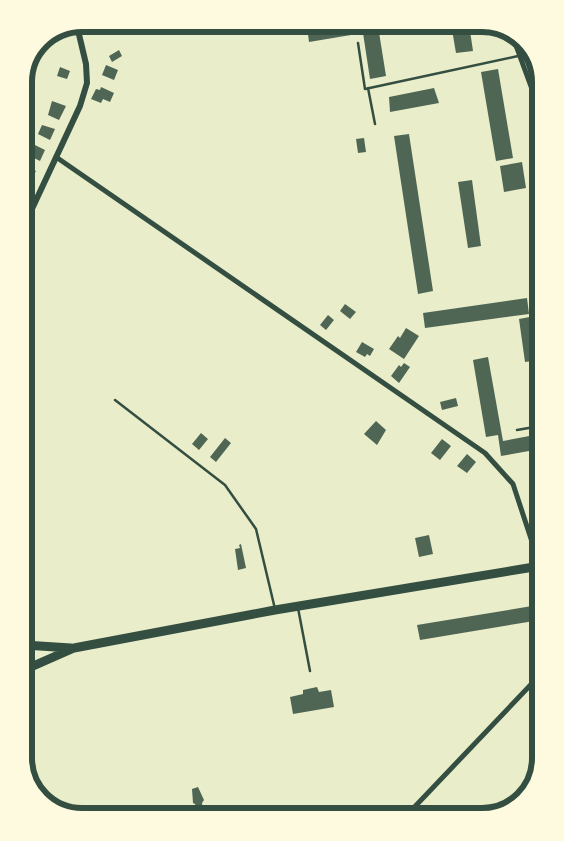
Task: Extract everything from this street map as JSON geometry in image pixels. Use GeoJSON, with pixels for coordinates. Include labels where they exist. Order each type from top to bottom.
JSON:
{"type":"FeatureCollection","features":[{"type":"Feature","properties":{"kind":"main road"},"geometry":{"type":"LineString","coordinates":[[32,666],[74,648],[298,606],[532,567]]}},
{"type":"Feature","properties":{"kind":"main road"},"geometry":{"type":"LineString","coordinates":[[32,645],[74,648]]}},
{"type":"Feature","properties":{"kind":"street"},"geometry":{"type":"LineString","coordinates":[[33,207],[87,84],[86,64],[79,32]]}},
{"type":"Feature","properties":{"kind":"street"},"geometry":{"type":"LineString","coordinates":[[516,46],[532,90]]}},
{"type":"Feature","properties":{"kind":"street"},"geometry":{"type":"LineString","coordinates":[[56,157],[485,454],[513,484],[532,542]]}},
{"type":"Feature","properties":{"kind":"street"},"geometry":{"type":"LineString","coordinates":[[414,808],[532,684]]}},
{"type":"Feature","properties":{"kind":"lane"},"geometry":{"type":"LineString","coordinates":[[358,42],[365,89],[519,56]]}},
{"type":"Feature","properties":{"kind":"lane"},"geometry":{"type":"LineString","coordinates":[[368,88],[375,124]]}},
{"type":"Feature","properties":{"kind":"lane"},"geometry":{"type":"LineString","coordinates":[[115,400],[225,485],[246,512],[256,528],[276,610]]}},
{"type":"Feature","properties":{"kind":"lane"},"geometry":{"type":"LineString","coordinates":[[517,430],[532,427]]}},
{"type":"Feature","properties":{"kind":"lane"},"geometry":{"type":"LineString","coordinates":[[298,606],[310,671]]}},
{"type":"Feature","properties":{"kind":"building"},"geometry":{"type":"Polygon","coordinates":[[[308,33],[379,33],[386,76],[370,79],[363,33],[309,42],[308,33]]]}},
{"type":"Feature","properties":{"kind":"building"},"geometry":{"type":"Polygon","coordinates":[[[453,33],[470,33],[473,51],[456,53],[453,33]]]}},
{"type":"Feature","properties":{"kind":"building"},"geometry":{"type":"Polygon","coordinates":[[[119,50],[122,56],[112,62],[109,56],[119,50]]]}},
{"type":"Feature","properties":{"kind":"building"},"geometry":{"type":"Polygon","coordinates":[[[106,65],[118,70],[114,80],[102,75],[106,65]]]}},
{"type":"Feature","properties":{"kind":"building"},"geometry":{"type":"Polygon","coordinates":[[[60,67],[70,71],[67,79],[57,76],[60,67]]]}},
{"type":"Feature","properties":{"kind":"building"},"geometry":{"type":"Polygon","coordinates":[[[498,69],[513,158],[496,161],[481,72],[498,69]]]}},
{"type":"Feature","properties":{"kind":"building"},"geometry":{"type":"Polygon","coordinates":[[[101,87],[114,93],[110,102],[103,99],[101,103],[91,99],[96,89],[100,90],[101,87]]]}},
{"type":"Feature","properties":{"kind":"building"},"geometry":{"type":"Polygon","coordinates":[[[434,88],[439,103],[390,112],[389,97],[434,88]]]}},
{"type":"Feature","properties":{"kind":"building"},"geometry":{"type":"Polygon","coordinates":[[[52,101],[66,106],[59,120],[48,115],[52,101]]]}},
{"type":"Feature","properties":{"kind":"building"},"geometry":{"type":"Polygon","coordinates":[[[42,125],[55,129],[50,140],[38,134],[42,125]]]}},
{"type":"Feature","properties":{"kind":"building"},"geometry":{"type":"Polygon","coordinates":[[[409,134],[433,291],[418,294],[394,136],[409,134]]]}},
{"type":"Feature","properties":{"kind":"building"},"geometry":{"type":"Polygon","coordinates":[[[364,138],[366,152],[358,153],[356,139],[364,138]]]}},
{"type":"Feature","properties":{"kind":"building"},"geometry":{"type":"Polygon","coordinates":[[[33,144],[45,150],[40,161],[33,157],[33,144]]]}},
{"type":"Feature","properties":{"kind":"building"},"geometry":{"type":"Polygon","coordinates":[[[522,162],[526,188],[504,192],[500,166],[522,162]]]}},
{"type":"Feature","properties":{"kind":"building"},"geometry":{"type":"Polygon","coordinates":[[[472,180],[481,246],[468,248],[458,182],[472,180]]]}},
{"type":"Feature","properties":{"kind":"building"},"geometry":{"type":"Polygon","coordinates":[[[527,298],[529,314],[425,328],[423,313],[527,298]]]}},
{"type":"Feature","properties":{"kind":"building"},"geometry":{"type":"Polygon","coordinates":[[[345,304],[356,312],[350,319],[340,311],[345,304]]]}},
{"type":"Feature","properties":{"kind":"building"},"geometry":{"type":"Polygon","coordinates":[[[328,315],[334,320],[326,330],[320,325],[328,315]]]}},
{"type":"Feature","properties":{"kind":"building"},"geometry":{"type":"Polygon","coordinates":[[[532,317],[532,361],[525,362],[519,319],[532,317]]]}},
{"type":"Feature","properties":{"kind":"building"},"geometry":{"type":"Polygon","coordinates":[[[406,328],[419,336],[404,359],[389,349],[398,336],[400,338],[406,328]]]}},
{"type":"Feature","properties":{"kind":"building"},"geometry":{"type":"Polygon","coordinates":[[[362,342],[374,349],[370,356],[367,354],[365,357],[356,352],[362,342]]]}},
{"type":"Feature","properties":{"kind":"building"},"geometry":{"type":"Polygon","coordinates":[[[488,357],[503,441],[532,436],[532,450],[501,456],[498,435],[486,437],[473,360],[488,357]]]}},
{"type":"Feature","properties":{"kind":"building"},"geometry":{"type":"Polygon","coordinates":[[[404,363],[410,367],[399,383],[391,376],[399,365],[401,367],[404,363]]]}},
{"type":"Feature","properties":{"kind":"building"},"geometry":{"type":"Polygon","coordinates":[[[456,398],[458,406],[442,410],[440,402],[456,398]]]}},
{"type":"Feature","properties":{"kind":"building"},"geometry":{"type":"Polygon","coordinates":[[[376,421],[386,430],[377,445],[364,434],[376,421]]]}},
{"type":"Feature","properties":{"kind":"building"},"geometry":{"type":"Polygon","coordinates":[[[201,433],[208,439],[199,450],[192,444],[201,433]]]}},
{"type":"Feature","properties":{"kind":"building"},"geometry":{"type":"Polygon","coordinates":[[[225,438],[231,443],[216,462],[210,457],[225,438]]]}},
{"type":"Feature","properties":{"kind":"building"},"geometry":{"type":"Polygon","coordinates":[[[442,439],[451,446],[440,460],[431,453],[442,439]]]}},
{"type":"Feature","properties":{"kind":"building"},"geometry":{"type":"Polygon","coordinates":[[[467,454],[476,462],[467,473],[457,466],[467,454]]]}},
{"type":"Feature","properties":{"kind":"building"},"geometry":{"type":"Polygon","coordinates":[[[429,535],[433,554],[419,557],[415,538],[429,535]]]}},
{"type":"Feature","properties":{"kind":"building"},"geometry":{"type":"Polygon","coordinates":[[[241,544],[246,568],[238,570],[235,549],[240,548],[239,545],[241,544]]]}},
{"type":"Feature","properties":{"kind":"building"},"geometry":{"type":"Polygon","coordinates":[[[532,606],[532,621],[420,640],[417,625],[532,606]]]}},
{"type":"Feature","properties":{"kind":"building"},"geometry":{"type":"Polygon","coordinates":[[[317,687],[319,692],[331,690],[334,707],[293,714],[290,697],[303,694],[303,690],[317,687]]]}},
{"type":"Feature","properties":{"kind":"building"},"geometry":{"type":"Polygon","coordinates":[[[198,787],[204,800],[203,808],[196,808],[193,803],[192,789],[198,787]]]}}]}
